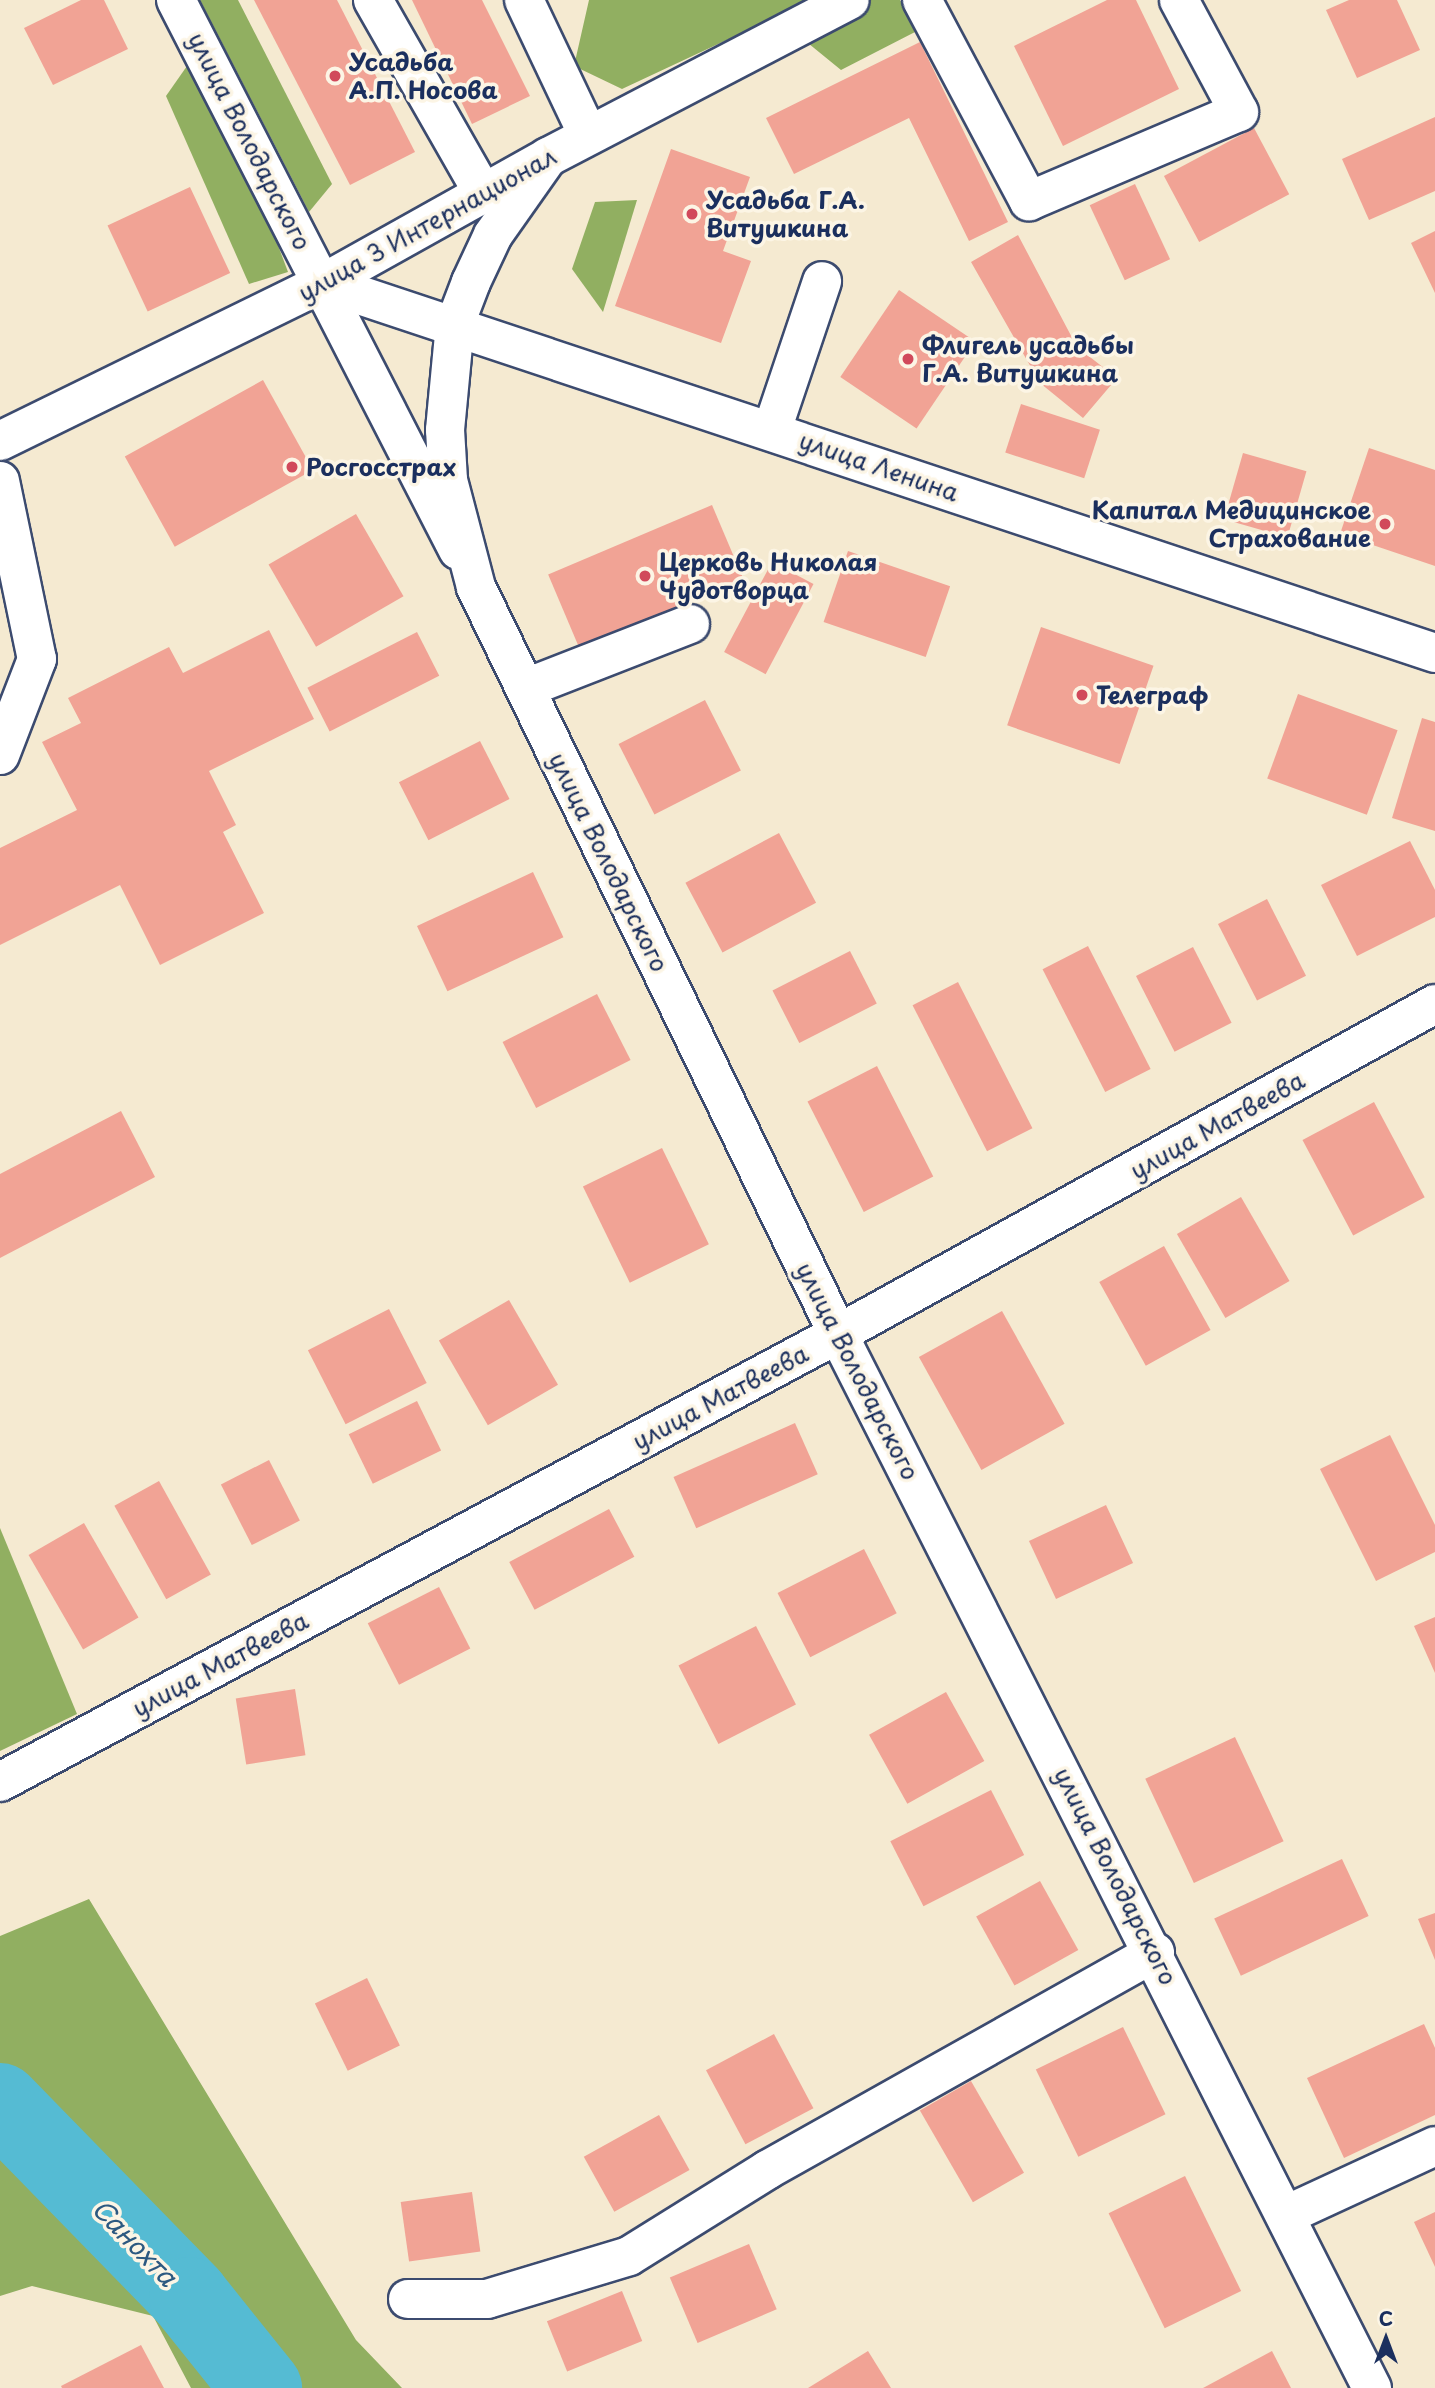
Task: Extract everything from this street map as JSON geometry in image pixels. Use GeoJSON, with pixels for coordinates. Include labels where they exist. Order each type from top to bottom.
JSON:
{"type":"FeatureCollection","features":[{"type":"Feature","properties":{"kind":"street","name":"улица Володарского"},"geometry":{"type":"LineString","coordinates":[[176,0],[323,283],[476,587],[838,1334],[1155,1952],[1372,2388]]}},
{"type":"Feature","properties":{"kind":"street"},"geometry":{"type":"LineString","coordinates":[[373,0],[483,193]]}},
{"type":"Feature","properties":{"kind":"street"},"geometry":{"type":"LineString","coordinates":[[524,0],[588,135]]}},
{"type":"Feature","properties":{"kind":"street","name":"улица 3 Интернационал"},"geometry":{"type":"LineString","coordinates":[[0,441],[323,283],[588,135],[850,0]]}},
{"type":"Feature","properties":{"kind":"street"},"geometry":{"type":"LineString","coordinates":[[922,0],[1029,201],[1239,112],[1179,0]]}},
{"type":"Feature","properties":{"kind":"street","name":"улица Володарского"},"geometry":{"type":"LineString","coordinates":[[476,587],[448,480],[446,396],[455,324],[494,235],[548,157]]}},
{"type":"Feature","properties":{"kind":"street"},"geometry":{"type":"LineString","coordinates":[[772,430],[822,281]]}},
{"type":"Feature","properties":{"kind":"street","name":"улица Ленина"},"geometry":{"type":"LineString","coordinates":[[323,283],[455,324],[1435,653]]}},
{"type":"Feature","properties":{"kind":"street"},"geometry":{"type":"LineString","coordinates":[[0,481],[37,659],[0,755]]}},
{"type":"Feature","properties":{"kind":"street"},"geometry":{"type":"LineString","coordinates":[[526,688],[690,624]]}},
{"type":"Feature","properties":{"kind":"street","name":"улица Матвеева"},"geometry":{"type":"LineString","coordinates":[[0,1782],[838,1334],[1435,1004]]}},
{"type":"Feature","properties":{"kind":"street"},"geometry":{"type":"LineString","coordinates":[[408,2299],[486,2299],[629,2256],[767,2170],[1155,1952]]}},
{"type":"Feature","properties":{"kind":"street"},"geometry":{"type":"LineString","coordinates":[[1286,2215],[1435,2146]]}},
{"type":"Feature","properties":{"kind":"green space"},"geometry":{"type":"Polygon","coordinates":[[[200,0],[238,0],[332,184],[309,212],[200,0]]]}},
{"type":"Feature","properties":{"kind":"green space"},"geometry":{"type":"Polygon","coordinates":[[[589,0],[900,0],[915,32],[841,70],[776,17],[622,89],[574,66],[589,0]]]}},
{"type":"Feature","properties":{"kind":"green space"},"geometry":{"type":"Polygon","coordinates":[[[187,66],[255,184],[288,272],[249,284],[166,96],[187,66]]]}},
{"type":"Feature","properties":{"kind":"green space"},"geometry":{"type":"Polygon","coordinates":[[[637,200],[603,312],[572,269],[595,202],[637,200]]]}},
{"type":"Feature","properties":{"kind":"green space"},"geometry":{"type":"Polygon","coordinates":[[[0,1528],[77,1714],[0,1751],[0,1528]]]}},
{"type":"Feature","properties":{"kind":"green space"},"geometry":{"type":"Polygon","coordinates":[[[89,1899],[356,2340],[402,2388],[191,2388],[153,2316],[32,2286],[0,2296],[0,1936],[89,1899]]]}},
{"type":"Feature","properties":{"kind":"building"},"geometry":{"type":"Polygon","coordinates":[[[81,0],[104,0],[128,49],[53,85],[24,28],[81,0]]]}},
{"type":"Feature","properties":{"kind":"building","name":"Усадьба А.П. Носова"},"geometry":{"type":"Polygon","coordinates":[[[254,0],[337,0],[415,152],[350,185],[254,0]]]}},
{"type":"Feature","properties":{"kind":"building"},"geometry":{"type":"Polygon","coordinates":[[[412,0],[482,0],[530,96],[472,124],[412,0]]]}},
{"type":"Feature","properties":{"kind":"building"},"geometry":{"type":"Polygon","coordinates":[[[1107,0],[1136,0],[1179,89],[1063,146],[1014,46],[1107,0]]]}},
{"type":"Feature","properties":{"kind":"building"},"geometry":{"type":"Polygon","coordinates":[[[1349,0],[1397,0],[1420,50],[1357,78],[1326,10],[1349,0]]]}},
{"type":"Feature","properties":{"kind":"building"},"geometry":{"type":"Polygon","coordinates":[[[920,42],[1008,222],[969,241],[909,118],[794,174],[766,118],[920,42]]]}},
{"type":"Feature","properties":{"kind":"building"},"geometry":{"type":"Polygon","coordinates":[[[1435,117],[1435,191],[1369,220],[1342,159],[1435,117]]]}},
{"type":"Feature","properties":{"kind":"building"},"geometry":{"type":"Polygon","coordinates":[[[1254,128],[1289,194],[1199,242],[1164,176],[1254,128]]]}},
{"type":"Feature","properties":{"kind":"building","name":"Усадьба Г.А. Витушкина"},"geometry":{"type":"Polygon","coordinates":[[[671,149],[750,177],[723,251],[751,261],[721,343],[615,306],[671,149]]]}},
{"type":"Feature","properties":{"kind":"building"},"geometry":{"type":"Polygon","coordinates":[[[1135,184],[1170,259],[1125,280],[1090,205],[1135,184]]]}},
{"type":"Feature","properties":{"kind":"building"},"geometry":{"type":"Polygon","coordinates":[[[190,187],[230,273],[148,312],[108,225],[190,187]]]}},
{"type":"Feature","properties":{"kind":"building"},"geometry":{"type":"Polygon","coordinates":[[[1435,231],[1435,293],[1411,243],[1435,231]]]}},
{"type":"Feature","properties":{"kind":"building"},"geometry":{"type":"Polygon","coordinates":[[[1018,235],[1077,347],[1117,378],[1083,418],[1040,383],[971,262],[1018,235]]]}},
{"type":"Feature","properties":{"kind":"building","name":"Флигель усадьбы Г.А. Витушкина"},"geometry":{"type":"Polygon","coordinates":[[[899,290],[975,341],[917,428],[840,377],[899,290]]]}},
{"type":"Feature","properties":{"kind":"building"},"geometry":{"type":"Polygon","coordinates":[[[263,380],[313,470],[175,547],[125,457],[263,380]]]}},
{"type":"Feature","properties":{"kind":"building"},"geometry":{"type":"Polygon","coordinates":[[[1021,404],[1100,430],[1084,478],[1005,453],[1021,404]]]}},
{"type":"Feature","properties":{"kind":"building"},"geometry":{"type":"Polygon","coordinates":[[[1369,448],[1435,470],[1435,566],[1340,534],[1369,448]]]}},
{"type":"Feature","properties":{"kind":"building"},"geometry":{"type":"Polygon","coordinates":[[[1243,453],[1306,471],[1287,538],[1224,519],[1243,453]]]}},
{"type":"Feature","properties":{"kind":"building","name":"Церковь Николая Чудотворца"},"geometry":{"type":"Polygon","coordinates":[[[712,505],[743,579],[579,648],[548,575],[712,505]]]}},
{"type":"Feature","properties":{"kind":"building"},"geometry":{"type":"Polygon","coordinates":[[[356,514],[404,596],[316,647],[269,564],[356,514]]]}},
{"type":"Feature","properties":{"kind":"building"},"geometry":{"type":"Polygon","coordinates":[[[848,551],[950,586],[926,657],[824,622],[848,551]]]}},
{"type":"Feature","properties":{"kind":"building"},"geometry":{"type":"Polygon","coordinates":[[[772,562],[813,584],[766,674],[724,652],[772,562]]]}},
{"type":"Feature","properties":{"kind":"building","name":"Телеграф"},"geometry":{"type":"Polygon","coordinates":[[[1041,627],[1154,666],[1120,764],[1007,725],[1041,627]]]}},
{"type":"Feature","properties":{"kind":"building"},"geometry":{"type":"Polygon","coordinates":[[[269,630],[314,719],[209,771],[236,825],[223,832],[264,913],[160,965],[120,885],[0,945],[0,848],[77,810],[42,742],[81,723],[68,698],[169,647],[183,673],[269,630]]]}},
{"type":"Feature","properties":{"kind":"building"},"geometry":{"type":"Polygon","coordinates":[[[417,632],[439,676],[330,732],[307,688],[417,632]]]}},
{"type":"Feature","properties":{"kind":"building"},"geometry":{"type":"Polygon","coordinates":[[[1298,694],[1398,730],[1367,815],[1267,779],[1298,694]]]}},
{"type":"Feature","properties":{"kind":"building"},"geometry":{"type":"Polygon","coordinates":[[[705,700],[741,770],[654,814],[619,744],[705,700]]]}},
{"type":"Feature","properties":{"kind":"building"},"geometry":{"type":"Polygon","coordinates":[[[1422,718],[1435,722],[1435,831],[1392,818],[1422,718]]]}},
{"type":"Feature","properties":{"kind":"building"},"geometry":{"type":"Polygon","coordinates":[[[480,741],[510,799],[428,840],[399,782],[480,741]]]}},
{"type":"Feature","properties":{"kind":"building"},"geometry":{"type":"Polygon","coordinates":[[[779,833],[816,903],[722,953],[685,883],[779,833]]]}},
{"type":"Feature","properties":{"kind":"building"},"geometry":{"type":"Polygon","coordinates":[[[1410,841],[1435,890],[1435,917],[1357,956],[1321,885],[1410,841]]]}},
{"type":"Feature","properties":{"kind":"building"},"geometry":{"type":"Polygon","coordinates":[[[533,872],[563,937],[447,991],[417,926],[533,872]]]}},
{"type":"Feature","properties":{"kind":"building"},"geometry":{"type":"Polygon","coordinates":[[[1267,899],[1306,976],[1257,1001],[1218,924],[1267,899]]]}},
{"type":"Feature","properties":{"kind":"building"},"geometry":{"type":"Polygon","coordinates":[[[1088,946],[1151,1069],[1105,1092],[1043,969],[1088,946]]]}},
{"type":"Feature","properties":{"kind":"building"},"geometry":{"type":"Polygon","coordinates":[[[1193,947],[1232,1023],[1175,1052],[1136,976],[1193,947]]]}},
{"type":"Feature","properties":{"kind":"building"},"geometry":{"type":"Polygon","coordinates":[[[850,951],[877,1004],[799,1043],[772,990],[850,951]]]}},
{"type":"Feature","properties":{"kind":"building"},"geometry":{"type":"Polygon","coordinates":[[[958,982],[1032,1128],[987,1151],[913,1005],[958,982]]]}},
{"type":"Feature","properties":{"kind":"building"},"geometry":{"type":"Polygon","coordinates":[[[597,994],[631,1060],[536,1108],[503,1042],[597,994]]]}},
{"type":"Feature","properties":{"kind":"building"},"geometry":{"type":"Polygon","coordinates":[[[877,1066],[933,1176],[864,1212],[808,1101],[877,1066]]]}},
{"type":"Feature","properties":{"kind":"building"},"geometry":{"type":"Polygon","coordinates":[[[1374,1102],[1425,1197],[1353,1235],[1302,1140],[1374,1102]]]}},
{"type":"Feature","properties":{"kind":"building"},"geometry":{"type":"Polygon","coordinates":[[[121,1111],[155,1177],[0,1258],[0,1174],[121,1111]]]}},
{"type":"Feature","properties":{"kind":"building"},"geometry":{"type":"Polygon","coordinates":[[[662,1148],[709,1244],[630,1283],[583,1187],[662,1148]]]}},
{"type":"Feature","properties":{"kind":"building"},"geometry":{"type":"Polygon","coordinates":[[[1241,1197],[1290,1281],[1225,1318],[1177,1234],[1241,1197]]]}},
{"type":"Feature","properties":{"kind":"building"},"geometry":{"type":"Polygon","coordinates":[[[1164,1246],[1211,1330],[1146,1366],[1099,1282],[1164,1246]]]}},
{"type":"Feature","properties":{"kind":"building"},"geometry":{"type":"Polygon","coordinates":[[[509,1300],[558,1385],[488,1425],[439,1340],[509,1300]]]}},
{"type":"Feature","properties":{"kind":"building"},"geometry":{"type":"Polygon","coordinates":[[[389,1309],[427,1383],[346,1424],[308,1350],[389,1309]]]}},
{"type":"Feature","properties":{"kind":"building"},"geometry":{"type":"Polygon","coordinates":[[[1002,1311],[1065,1424],[981,1470],[919,1357],[1002,1311]]]}},
{"type":"Feature","properties":{"kind":"building"},"geometry":{"type":"Polygon","coordinates":[[[417,1401],[441,1450],[373,1484],[349,1434],[417,1401]]]}},
{"type":"Feature","properties":{"kind":"building"},"geometry":{"type":"Polygon","coordinates":[[[795,1423],[818,1474],[696,1528],[673,1477],[795,1423]]]}},
{"type":"Feature","properties":{"kind":"building"},"geometry":{"type":"Polygon","coordinates":[[[1390,1435],[1435,1525],[1435,1552],[1376,1581],[1320,1469],[1390,1435]]]}},
{"type":"Feature","properties":{"kind":"building"},"geometry":{"type":"Polygon","coordinates":[[[269,1460],[300,1521],[252,1545],[221,1485],[269,1460]]]}},
{"type":"Feature","properties":{"kind":"building"},"geometry":{"type":"Polygon","coordinates":[[[159,1481],[211,1575],[166,1599],[114,1506],[159,1481]]]}},
{"type":"Feature","properties":{"kind":"building"},"geometry":{"type":"Polygon","coordinates":[[[1106,1505],[1133,1563],[1056,1599],[1029,1541],[1106,1505]]]}},
{"type":"Feature","properties":{"kind":"building"},"geometry":{"type":"Polygon","coordinates":[[[609,1509],[634,1557],[535,1610],[509,1562],[609,1509]]]}},
{"type":"Feature","properties":{"kind":"building"},"geometry":{"type":"Polygon","coordinates":[[[84,1523],[138,1617],[83,1649],[29,1555],[84,1523]]]}},
{"type":"Feature","properties":{"kind":"building"},"geometry":{"type":"Polygon","coordinates":[[[864,1549],[897,1613],[810,1657],[778,1593],[864,1549]]]}},
{"type":"Feature","properties":{"kind":"building"},"geometry":{"type":"Polygon","coordinates":[[[439,1587],[470,1648],[399,1685],[368,1623],[439,1587]]]}},
{"type":"Feature","properties":{"kind":"building"},"geometry":{"type":"Polygon","coordinates":[[[1435,1617],[1435,1673],[1414,1626],[1435,1617]]]}},
{"type":"Feature","properties":{"kind":"building"},"geometry":{"type":"Polygon","coordinates":[[[756,1626],[796,1704],[718,1744],[678,1665],[756,1626]]]}},
{"type":"Feature","properties":{"kind":"building"},"geometry":{"type":"Polygon","coordinates":[[[295,1689],[305,1755],[246,1765],[236,1698],[295,1689]]]}},
{"type":"Feature","properties":{"kind":"building"},"geometry":{"type":"Polygon","coordinates":[[[946,1692],[984,1761],[907,1804],[869,1735],[946,1692]]]}},
{"type":"Feature","properties":{"kind":"building"},"geometry":{"type":"Polygon","coordinates":[[[1235,1737],[1284,1841],[1194,1883],[1145,1779],[1235,1737]]]}},
{"type":"Feature","properties":{"kind":"building"},"geometry":{"type":"Polygon","coordinates":[[[991,1790],[1024,1855],[923,1906],[890,1841],[991,1790]]]}},
{"type":"Feature","properties":{"kind":"building"},"geometry":{"type":"Polygon","coordinates":[[[1342,1859],[1369,1916],[1241,1976],[1214,1919],[1342,1859]]]}},
{"type":"Feature","properties":{"kind":"building"},"geometry":{"type":"Polygon","coordinates":[[[1040,1881],[1078,1950],[1014,1985],[976,1916],[1040,1881]]]}},
{"type":"Feature","properties":{"kind":"building"},"geometry":{"type":"Polygon","coordinates":[[[1435,1913],[1435,1960],[1418,1919],[1435,1913]]]}},
{"type":"Feature","properties":{"kind":"building"},"geometry":{"type":"Polygon","coordinates":[[[367,1978],[400,2045],[348,2071],[315,2003],[367,1978]]]}},
{"type":"Feature","properties":{"kind":"building"},"geometry":{"type":"Polygon","coordinates":[[[1424,2024],[1435,2048],[1435,2115],[1344,2158],[1307,2078],[1424,2024]]]}},
{"type":"Feature","properties":{"kind":"building"},"geometry":{"type":"Polygon","coordinates":[[[1123,2027],[1166,2114],[1078,2157],[1036,2070],[1123,2027]]]}},
{"type":"Feature","properties":{"kind":"building"},"geometry":{"type":"Polygon","coordinates":[[[774,2034],[813,2108],[745,2144],[706,2070],[774,2034]]]}},
{"type":"Feature","properties":{"kind":"building"},"geometry":{"type":"Polygon","coordinates":[[[971,2081],[1024,2173],[973,2202],[920,2110],[971,2081]]]}},
{"type":"Feature","properties":{"kind":"building"},"geometry":{"type":"Polygon","coordinates":[[[659,2115],[690,2170],[614,2212],[584,2157],[659,2115]]]}},
{"type":"Feature","properties":{"kind":"building"},"geometry":{"type":"Polygon","coordinates":[[[1185,2176],[1241,2291],[1165,2328],[1109,2213],[1185,2176]]]}},
{"type":"Feature","properties":{"kind":"building"},"geometry":{"type":"Polygon","coordinates":[[[472,2192],[480,2251],[409,2261],[401,2202],[472,2192]]]}},
{"type":"Feature","properties":{"kind":"building"},"geometry":{"type":"Polygon","coordinates":[[[1435,2212],[1435,2267],[1414,2222],[1435,2212]]]}},
{"type":"Feature","properties":{"kind":"building"},"geometry":{"type":"Polygon","coordinates":[[[749,2244],[777,2309],[698,2343],[670,2278],[749,2244]]]}},
{"type":"Feature","properties":{"kind":"building"},"geometry":{"type":"Polygon","coordinates":[[[622,2291],[642,2341],[567,2371],[547,2321],[622,2291]]]}},
{"type":"Feature","properties":{"kind":"building"},"geometry":{"type":"Polygon","coordinates":[[[141,2345],[164,2388],[62,2388],[61,2386],[141,2345]]]}},
{"type":"Feature","properties":{"kind":"building"},"geometry":{"type":"Polygon","coordinates":[[[868,2351],[891,2388],[808,2388],[868,2351]]]}},
{"type":"Feature","properties":{"kind":"building"},"geometry":{"type":"Polygon","coordinates":[[[1272,2351],[1291,2388],[1203,2388],[1272,2351]]]}},
{"type":"Feature","properties":{"kind":"waterway","name":"Санохта"},"geometry":{"type":"LineString","coordinates":[[0,2103],[189,2297],[262,2388]]}},
{"type":"Feature","properties":{"kind":"place","name":"Усадьба А.П. Носова"},"geometry":{"type":"Point","coordinates":[335,76]}},
{"type":"Feature","properties":{"kind":"place","name":"Усадьба Г.А. Витушкина"},"geometry":{"type":"Point","coordinates":[692,214]}},
{"type":"Feature","properties":{"kind":"place","name":"Флигель усадьбы Г.А. Витушкина"},"geometry":{"type":"Point","coordinates":[908,359]}},
{"type":"Feature","properties":{"kind":"place","name":"Росгосстрах"},"geometry":{"type":"Point","coordinates":[292,467]}},
{"type":"Feature","properties":{"kind":"place","name":"Капитал Медицинское Страхование"},"geometry":{"type":"Point","coordinates":[1385,524]}},
{"type":"Feature","properties":{"kind":"place","name":"Церковь Николая Чудотворца"},"geometry":{"type":"Point","coordinates":[645,576]}},
{"type":"Feature","properties":{"kind":"place","name":"Телеграф"},"geometry":{"type":"Point","coordinates":[1082,695]}}]}
